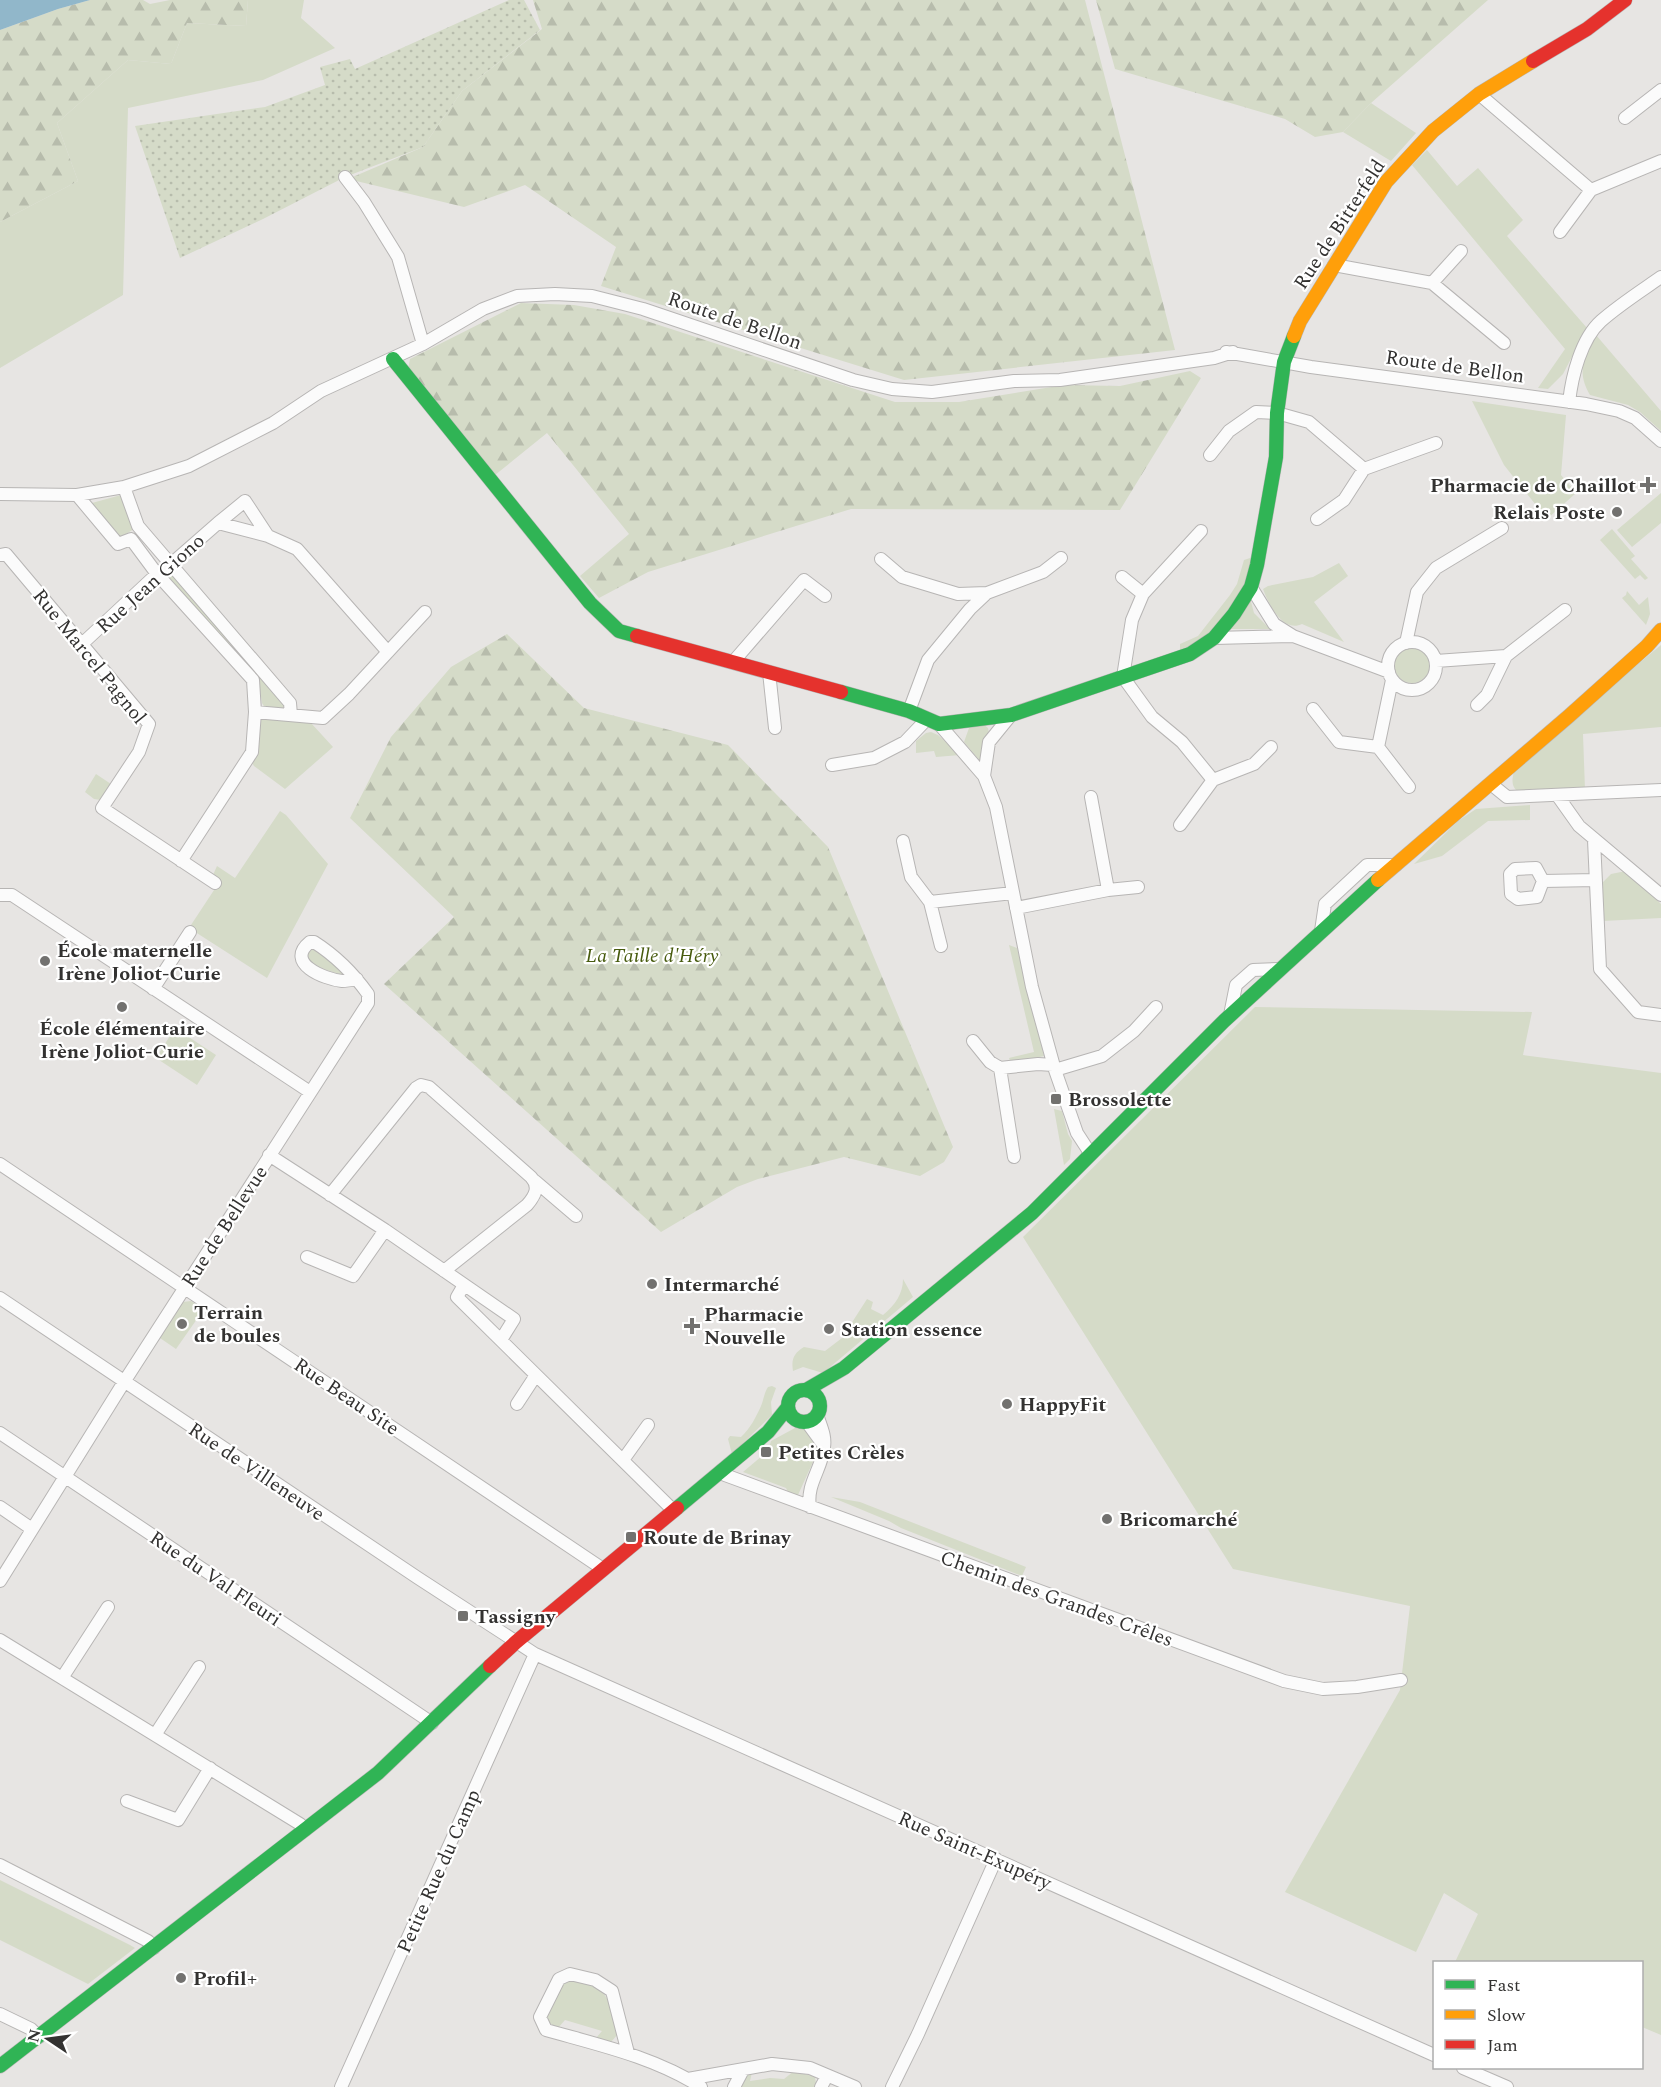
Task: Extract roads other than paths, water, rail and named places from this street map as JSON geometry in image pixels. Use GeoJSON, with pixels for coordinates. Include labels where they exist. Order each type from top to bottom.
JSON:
{"type":"FeatureCollection","features":[{"type":"Feature","properties":{"kind":"main road","name":"Rue de Bitterfeld"},"geometry":{"type":"LineString","coordinates":[[932,722],[1011,715],[1190,654],[1214,638],[1234,614],[1251,587],[1257,565],[1276,457],[1277,413],[1284,362],[1300,321],[1386,182],[1433,131],[1479,94],[1587,29],[1625,0]]}},
{"type":"Feature","properties":{"kind":"main road"},"geometry":{"type":"LineString","coordinates":[[393,359],[590,603],[619,631],[909,711],[932,722]]}},
{"type":"Feature","properties":{"kind":"main road"},"geometry":{"type":"LineString","coordinates":[[810,1415],[791,1415],[788,1407],[789,1399],[795,1393],[806,1390],[844,1368],[1032,1213],[1090,1153],[1279,969],[1647,646],[1661,630]]}},
{"type":"Feature","properties":{"kind":"main road"},"geometry":{"type":"LineString","coordinates":[[1647,646],[1661,637]]}},
{"type":"Feature","properties":{"kind":"main road"},"geometry":{"type":"LineString","coordinates":[[768,1432],[810,1415],[844,1368]]}},
{"type":"Feature","properties":{"kind":"main road"},"geometry":{"type":"LineString","coordinates":[[806,1390],[815,1395],[810,1415]]}},
{"type":"Feature","properties":{"kind":"main road"},"geometry":{"type":"LineString","coordinates":[[0,2066],[378,1773],[516,1642],[768,1432],[788,1407]]}},
{"type":"Feature","properties":{"kind":"street"},"geometry":{"type":"LineString","coordinates":[[1625,118],[1661,90]]}},
{"type":"Feature","properties":{"kind":"street"},"geometry":{"type":"LineString","coordinates":[[1479,94],[1591,190]]}},
{"type":"Feature","properties":{"kind":"street"},"geometry":{"type":"LineString","coordinates":[[1560,232],[1591,190],[1661,161]]}},
{"type":"Feature","properties":{"kind":"street"},"geometry":{"type":"LineString","coordinates":[[345,177],[398,257],[423,344]]}},
{"type":"Feature","properties":{"kind":"street"},"geometry":{"type":"LineString","coordinates":[[1432,283],[1461,251]]}},
{"type":"Feature","properties":{"kind":"street"},"geometry":{"type":"LineString","coordinates":[[1334,265],[1432,283],[1504,343]]}},
{"type":"Feature","properties":{"kind":"street"},"geometry":{"type":"LineString","coordinates":[[1569,402],[1573,376],[1583,347],[1599,322],[1661,277]]}},
{"type":"Feature","properties":{"kind":"street","name":"Route de Bellon"},"geometry":{"type":"LineString","coordinates":[[0,494],[77,495],[124,487],[169,473],[210,456],[273,423],[321,392],[423,344],[483,309],[517,296],[555,294],[592,296],[643,309],[853,380],[892,389],[932,392],[1014,381],[1060,380],[1214,358],[1233,352],[1284,362],[1619,411],[1635,418],[1661,441]]}},
{"type":"Feature","properties":{"kind":"street"},"geometry":{"type":"LineString","coordinates":[[1210,456],[1229,431],[1256,412],[1277,413],[1309,423],[1364,469]]}},
{"type":"Feature","properties":{"kind":"street"},"geometry":{"type":"LineString","coordinates":[[1317,519],[1344,500],[1364,469],[1436,444]]}},
{"type":"Feature","properties":{"kind":"street"},"geometry":{"type":"LineString","coordinates":[[124,487],[138,526],[290,703],[291,715]]}},
{"type":"Feature","properties":{"kind":"street"},"geometry":{"type":"LineString","coordinates":[[77,495],[118,544],[142,531]]}},
{"type":"Feature","properties":{"kind":"street","name":"Rue Jean Giono"},"geometry":{"type":"LineString","coordinates":[[83,643],[157,574],[245,501],[268,536]]}},
{"type":"Feature","properties":{"kind":"street","name":"Rue Jean Giono"},"geometry":{"type":"LineString","coordinates":[[218,523],[268,536],[297,549],[388,652]]}},
{"type":"Feature","properties":{"kind":"street"},"geometry":{"type":"LineString","coordinates":[[1406,643],[1416,592],[1436,568],[1502,528]]}},
{"type":"Feature","properties":{"kind":"street"},"geometry":{"type":"LineString","coordinates":[[1201,531],[1143,594],[1132,620],[1123,677],[1152,717],[1182,742],[1213,780]]}},
{"type":"Feature","properties":{"kind":"street"},"geometry":{"type":"LineString","coordinates":[[131,539],[157,574],[253,680],[255,712],[252,752],[182,861]]}},
{"type":"Feature","properties":{"kind":"street","name":"Rue Marcel Pagnol"},"geometry":{"type":"LineString","coordinates":[[0,555],[6,554],[149,724],[139,752],[102,808],[215,883]]}},
{"type":"Feature","properties":{"kind":"street"},"geometry":{"type":"LineString","coordinates":[[881,559],[902,576],[958,594],[987,593],[1043,572],[1061,558]]}},
{"type":"Feature","properties":{"kind":"street"},"geometry":{"type":"LineString","coordinates":[[1122,577],[1143,594]]}},
{"type":"Feature","properties":{"kind":"street"},"geometry":{"type":"LineString","coordinates":[[733,662],[804,580],[825,596]]}},
{"type":"Feature","properties":{"kind":"street"},"geometry":{"type":"LineString","coordinates":[[1251,587],[1274,624],[1293,636],[1390,676],[1405,690],[1422,689],[1434,678],[1436,661],[1428,648],[1414,642],[1406,643],[1400,645],[1391,655],[1388,661],[1390,676],[1378,747]]}},
{"type":"Feature","properties":{"kind":"street"},"geometry":{"type":"LineString","coordinates":[[909,711],[928,660],[970,609],[987,593]]}},
{"type":"Feature","properties":{"kind":"street"},"geometry":{"type":"LineString","coordinates":[[958,594],[970,609]]}},
{"type":"Feature","properties":{"kind":"street"},"geometry":{"type":"LineString","coordinates":[[1477,705],[1487,695],[1506,656],[1565,610]]}},
{"type":"Feature","properties":{"kind":"street"},"geometry":{"type":"LineString","coordinates":[[255,712],[323,718],[349,694],[425,612]]}},
{"type":"Feature","properties":{"kind":"street"},"geometry":{"type":"LineString","coordinates":[[1214,638],[1293,636]]}},
{"type":"Feature","properties":{"kind":"street"},"geometry":{"type":"LineString","coordinates":[[1436,661],[1506,656]]}},
{"type":"Feature","properties":{"kind":"street"},"geometry":{"type":"LineString","coordinates":[[769,672],[775,728]]}},
{"type":"Feature","properties":{"kind":"street"},"geometry":{"type":"LineString","coordinates":[[1313,709],[1339,742],[1378,747],[1409,787]]}},
{"type":"Feature","properties":{"kind":"street"},"geometry":{"type":"LineString","coordinates":[[984,776],[989,742],[1011,715]]}},
{"type":"Feature","properties":{"kind":"street"},"geometry":{"type":"LineString","coordinates":[[832,765],[874,758],[905,742],[932,722],[984,776],[996,807],[1032,987],[1054,1067],[1077,1133],[1090,1153]]}},
{"type":"Feature","properties":{"kind":"street"},"geometry":{"type":"LineString","coordinates":[[1180,825],[1213,780],[1254,764],[1271,747]]}},
{"type":"Feature","properties":{"kind":"street"},"geometry":{"type":"LineString","coordinates":[[1491,784],[1507,797],[1661,790]]}},
{"type":"Feature","properties":{"kind":"street"},"geometry":{"type":"LineString","coordinates":[[1557,795],[1579,826],[1661,895]]}},
{"type":"Feature","properties":{"kind":"street"},"geometry":{"type":"LineString","coordinates":[[1091,797],[1108,890]]}},
{"type":"Feature","properties":{"kind":"street"},"geometry":{"type":"LineString","coordinates":[[1594,840],[1600,969],[1638,1012],[1661,1015]]}},
{"type":"Feature","properties":{"kind":"street"},"geometry":{"type":"LineString","coordinates":[[903,842],[911,877],[930,902],[941,946]]}},
{"type":"Feature","properties":{"kind":"street"},"geometry":{"type":"LineString","coordinates":[[1543,881],[1596,880]]}},
{"type":"Feature","properties":{"kind":"street"},"geometry":{"type":"LineString","coordinates":[[1016,908],[1108,890],[1138,887]]}},
{"type":"Feature","properties":{"kind":"street"},"geometry":{"type":"LineString","coordinates":[[930,902],[1013,893]]}},
{"type":"Feature","properties":{"kind":"street"},"geometry":{"type":"LineString","coordinates":[[0,895],[12,895],[310,1092]]}},
{"type":"Feature","properties":{"kind":"street"},"geometry":{"type":"LineString","coordinates":[[153,989],[190,932]]}},
{"type":"Feature","properties":{"kind":"street","name":"Rue de Bellevue"},"geometry":{"type":"LineString","coordinates":[[0,1581],[184,1287],[368,1003],[368,994],[357,979]]}},
{"type":"Feature","properties":{"kind":"street"},"geometry":{"type":"LineString","coordinates":[[973,1041],[990,1062],[1000,1068],[1038,1064],[1054,1067],[1102,1056],[1134,1031],[1156,1007]]}},
{"type":"Feature","properties":{"kind":"street"},"geometry":{"type":"LineString","coordinates":[[1000,1068],[1014,1157]]}},
{"type":"Feature","properties":{"kind":"street"},"geometry":{"type":"LineString","coordinates":[[330,1195],[421,1085],[429,1087],[576,1216]]}},
{"type":"Feature","properties":{"kind":"street"},"geometry":{"type":"LineString","coordinates":[[269,1155],[385,1230],[514,1319],[501,1340]]}},
{"type":"Feature","properties":{"kind":"street","name":"Rue Beau Site"},"geometry":{"type":"LineString","coordinates":[[0,1164],[603,1569]]}},
{"type":"Feature","properties":{"kind":"street"},"geometry":{"type":"LineString","coordinates":[[444,1271],[527,1204],[533,1198],[536,1190],[535,1181]]}},
{"type":"Feature","properties":{"kind":"street"},"geometry":{"type":"LineString","coordinates":[[307,1257],[353,1276],[385,1230]]}},
{"type":"Feature","properties":{"kind":"street"},"geometry":{"type":"LineString","coordinates":[[464,1285],[457,1297],[674,1511]]}},
{"type":"Feature","properties":{"kind":"street","name":"Rue de Villeneuve"},"geometry":{"type":"LineString","coordinates":[[0,1298],[516,1642]]}},
{"type":"Feature","properties":{"kind":"street"},"geometry":{"type":"LineString","coordinates":[[518,1404],[536,1375]]}},
{"type":"Feature","properties":{"kind":"street"},"geometry":{"type":"LineString","coordinates":[[810,1415],[824,1433],[824,1447],[818,1470],[810,1485],[808,1497],[810,1507]]}},
{"type":"Feature","properties":{"kind":"street"},"geometry":{"type":"LineString","coordinates":[[623,1460],[648,1425]]}},
{"type":"Feature","properties":{"kind":"street","name":"Rue du Val Fleuri"},"geometry":{"type":"LineString","coordinates":[[0,1433],[432,1723]]}},
{"type":"Feature","properties":{"kind":"street","name":"Chemin des Grandes Crêles"},"geometry":{"type":"LineString","coordinates":[[722,1471],[725,1475],[810,1507],[1284,1681],[1323,1689],[1357,1687],[1401,1680]]}},
{"type":"Feature","properties":{"kind":"street"},"geometry":{"type":"LineString","coordinates":[[0,1507],[32,1528]]}},
{"type":"Feature","properties":{"kind":"street"},"geometry":{"type":"LineString","coordinates":[[62,1677],[108,1607]]}},
{"type":"Feature","properties":{"kind":"street"},"geometry":{"type":"LineString","coordinates":[[0,1640],[300,1824],[305,1830]]}},
{"type":"Feature","properties":{"kind":"street","name":"Rue Saint-Exupéry"},"geometry":{"type":"LineString","coordinates":[[516,1642],[535,1654],[1433,2055]]}},
{"type":"Feature","properties":{"kind":"street","name":"Petite Rue du Camp"},"geometry":{"type":"LineString","coordinates":[[341,2087],[535,1654]]}},
{"type":"Feature","properties":{"kind":"street"},"geometry":{"type":"LineString","coordinates":[[155,1735],[199,1667]]}},
{"type":"Feature","properties":{"kind":"street"},"geometry":{"type":"LineString","coordinates":[[127,1801],[178,1820],[210,1768]]}},
{"type":"Feature","properties":{"kind":"street"},"geometry":{"type":"LineString","coordinates":[[892,2087],[996,1858]]}},
{"type":"Feature","properties":{"kind":"street"},"geometry":{"type":"LineString","coordinates":[[0,1865],[148,1941],[153,1948]]}},
{"type":"Feature","properties":{"kind":"street"},"geometry":{"type":"LineString","coordinates":[[628,2053],[612,1991],[595,1980],[570,1974],[559,1979],[540,2017],[546,2030],[628,2053],[701,2087]]}},
{"type":"Feature","properties":{"kind":"street"},"geometry":{"type":"LineString","coordinates":[[0,2014],[31,2029],[39,2037]]}},
{"type":"Feature","properties":{"kind":"street"},"geometry":{"type":"LineString","coordinates":[[688,2079],[772,2064],[810,2068],[855,2087]]}},
{"type":"Feature","properties":{"kind":"street"},"geometry":{"type":"LineString","coordinates":[[1467,2069],[1507,2087]]}},
{"type":"Feature","properties":{"kind":"street"},"geometry":{"type":"LineString","coordinates":[[734,2087],[743,2070]]}},
{"type":"Feature","properties":{"kind":"street"},"geometry":{"type":"LineString","coordinates":[[821,2087],[827,2076]]}},
{"type":"Feature","properties":{"kind":"water"},"geometry":{"type":"Polygon","coordinates":[[[0,0],[90,0],[0,30],[0,0]]]}},
{"type":"Feature","properties":{"kind":"place","name":"Pharmacie de Chaillot"},"geometry":{"type":"Point","coordinates":[1648,485]}},
{"type":"Feature","properties":{"kind":"place","name":"Relais Poste"},"geometry":{"type":"Point","coordinates":[1617,512]}},
{"type":"Feature","properties":{"kind":"place","name":"École maternelle Irène Joliot-Curie"},"geometry":{"type":"Point","coordinates":[45,961]}},
{"type":"Feature","properties":{"kind":"place","name":"École élémentaire Irène Joliot-Curie"},"geometry":{"type":"Point","coordinates":[122,1007]}},
{"type":"Feature","properties":{"kind":"place","name":"Brossolette"},"geometry":{"type":"Point","coordinates":[1056,1099]}},
{"type":"Feature","properties":{"kind":"place","name":"Intermarché"},"geometry":{"type":"Point","coordinates":[652,1284]}},
{"type":"Feature","properties":{"kind":"place","name":"Terrain de boules"},"geometry":{"type":"Point","coordinates":[182,1324]}},
{"type":"Feature","properties":{"kind":"place","name":"Pharmacie Nouvelle"},"geometry":{"type":"Point","coordinates":[692,1326]}},
{"type":"Feature","properties":{"kind":"place","name":"Station essence"},"geometry":{"type":"Point","coordinates":[829,1329]}},
{"type":"Feature","properties":{"kind":"place","name":"HappyFit"},"geometry":{"type":"Point","coordinates":[1007,1404]}},
{"type":"Feature","properties":{"kind":"place","name":"Petites Crèles"},"geometry":{"type":"Point","coordinates":[766,1452]}},
{"type":"Feature","properties":{"kind":"place","name":"Bricomarché"},"geometry":{"type":"Point","coordinates":[1107,1519]}},
{"type":"Feature","properties":{"kind":"place","name":"Route de Brinay"},"geometry":{"type":"Point","coordinates":[631,1537]}},
{"type":"Feature","properties":{"kind":"place","name":"Tassigny"},"geometry":{"type":"Point","coordinates":[463,1616]}},
{"type":"Feature","properties":{"kind":"place","name":"Profil+"},"geometry":{"type":"Point","coordinates":[181,1978]}},
{"type":"Feature","properties":{"kind":"park label","name":"La Taille d'Héry"},"geometry":{"type":"Point","coordinates":[652,955]}}]}
